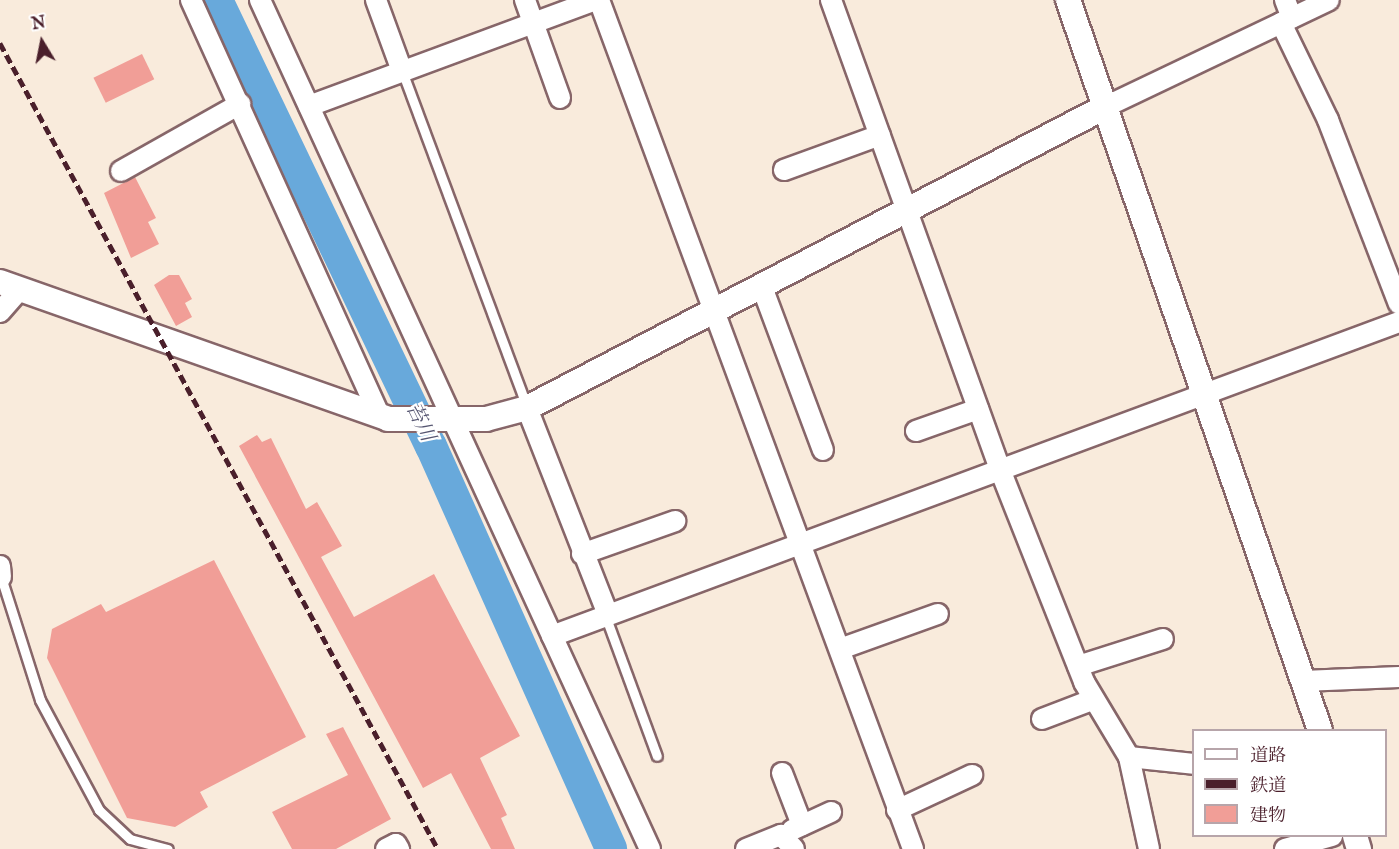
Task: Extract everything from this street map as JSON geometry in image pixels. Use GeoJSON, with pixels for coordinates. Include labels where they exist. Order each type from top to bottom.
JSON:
{"type":"FeatureCollection","features":[{"type":"Feature","properties":{"kind":"street"},"geometry":{"type":"LineString","coordinates":[[191,0],[384,417]]}},
{"type":"Feature","properties":{"kind":"street"},"geometry":{"type":"LineString","coordinates":[[260,0],[650,849]]}},
{"type":"Feature","properties":{"kind":"street"},"geometry":{"type":"LineString","coordinates":[[376,0],[402,71]]}},
{"type":"Feature","properties":{"kind":"street"},"geometry":{"type":"LineString","coordinates":[[525,0],[560,98]]}},
{"type":"Feature","properties":{"kind":"street"},"geometry":{"type":"LineString","coordinates":[[309,106],[598,0],[802,543],[913,849]]}},
{"type":"Feature","properties":{"kind":"street"},"geometry":{"type":"LineString","coordinates":[[831,0],[1001,472],[1092,700],[1128,757],[1149,849]]}},
{"type":"Feature","properties":{"kind":"street"},"geometry":{"type":"LineString","coordinates":[[1068,0],[1103,108],[1320,729]]}},
{"type":"Feature","properties":{"kind":"street"},"geometry":{"type":"LineString","coordinates":[[0,312],[9,286],[384,417],[452,422],[527,408],[1286,14],[1329,0]]}},
{"type":"Feature","properties":{"kind":"street"},"geometry":{"type":"LineString","coordinates":[[1286,14],[1399,304]]}},
{"type":"Feature","properties":{"kind":"street"},"geometry":{"type":"LineString","coordinates":[[121,171],[240,104]]}},
{"type":"Feature","properties":{"kind":"street"},"geometry":{"type":"LineString","coordinates":[[784,170],[880,135]]}},
{"type":"Feature","properties":{"kind":"street"},"geometry":{"type":"LineString","coordinates":[[762,286],[823,450]]}},
{"type":"Feature","properties":{"kind":"street"},"geometry":{"type":"LineString","coordinates":[[552,636],[1001,472],[1399,322]]}},
{"type":"Feature","properties":{"kind":"street"},"geometry":{"type":"LineString","coordinates":[[527,408],[606,615]]}},
{"type":"Feature","properties":{"kind":"street"},"geometry":{"type":"LineString","coordinates":[[916,431],[978,409]]}},
{"type":"Feature","properties":{"kind":"street"},"geometry":{"type":"LineString","coordinates":[[582,554],[675,521]]}},
{"type":"Feature","properties":{"kind":"street"},"geometry":{"type":"LineString","coordinates":[[840,649],[938,614]]}},
{"type":"Feature","properties":{"kind":"street"},"geometry":{"type":"LineString","coordinates":[[1078,666],[1163,639]]}},
{"type":"Feature","properties":{"kind":"street"},"geometry":{"type":"LineString","coordinates":[[1303,681],[1399,677]]}},
{"type":"Feature","properties":{"kind":"street"},"geometry":{"type":"LineString","coordinates":[[1042,718],[1092,700]]}},
{"type":"Feature","properties":{"kind":"street"},"geometry":{"type":"LineString","coordinates":[[1128,757],[1192,764]]}},
{"type":"Feature","properties":{"kind":"street"},"geometry":{"type":"LineString","coordinates":[[782,773],[802,825]]}},
{"type":"Feature","properties":{"kind":"street"},"geometry":{"type":"LineString","coordinates":[[897,810],[972,775]]}},
{"type":"Feature","properties":{"kind":"street"},"geometry":{"type":"LineString","coordinates":[[746,849],[788,842],[802,825],[831,812]]}},
{"type":"Feature","properties":{"kind":"street"},"geometry":{"type":"LineString","coordinates":[[1285,849],[1328,837]]}},
{"type":"Feature","properties":{"kind":"street"},"geometry":{"type":"LineString","coordinates":[[386,849],[396,844],[399,849]]}},
{"type":"Feature","properties":{"kind":"lane"},"geometry":{"type":"LineString","coordinates":[[402,71],[527,408]]}},
{"type":"Feature","properties":{"kind":"lane"},"geometry":{"type":"LineString","coordinates":[[1,571],[39,700],[99,810],[130,839],[168,849]]}},
{"type":"Feature","properties":{"kind":"lane"},"geometry":{"type":"LineString","coordinates":[[606,615],[657,756]]}},
{"type":"Feature","properties":{"kind":"building"},"geometry":{"type":"Polygon","coordinates":[[[142,54],[154,79],[106,103],[93,78],[142,54]]]}},
{"type":"Feature","properties":{"kind":"building"},"geometry":{"type":"Polygon","coordinates":[[[135,177],[156,218],[148,222],[159,244],[131,258],[104,193],[135,177]]]}},
{"type":"Feature","properties":{"kind":"building"},"geometry":{"type":"Polygon","coordinates":[[[169,275],[179,275],[192,299],[185,303],[192,317],[176,326],[154,285],[169,275]]]}},
{"type":"Feature","properties":{"kind":"building"},"geometry":{"type":"Polygon","coordinates":[[[257,435],[262,442],[271,438],[306,509],[317,502],[342,546],[321,557],[354,617],[434,574],[520,736],[480,758],[507,815],[501,818],[515,849],[491,849],[451,773],[423,788],[239,446],[257,435]]]}},
{"type":"Feature","properties":{"kind":"building"},"geometry":{"type":"Polygon","coordinates":[[[214,560],[306,737],[200,792],[208,807],[175,827],[127,818],[47,658],[52,629],[101,604],[106,612],[214,560]]]}},
{"type":"Feature","properties":{"kind":"building"},"geometry":{"type":"Polygon","coordinates":[[[343,727],[391,819],[336,849],[292,849],[272,812],[348,775],[326,734],[343,727]]]}},
{"type":"Feature","properties":{"kind":"waterway","name":"苔川"},"geometry":{"type":"LineString","coordinates":[[217,0],[431,446],[611,849]]}},
{"type":"Feature","properties":{"kind":"railway"},"geometry":{"type":"LineString","coordinates":[[0,43],[438,849]]}}]}
